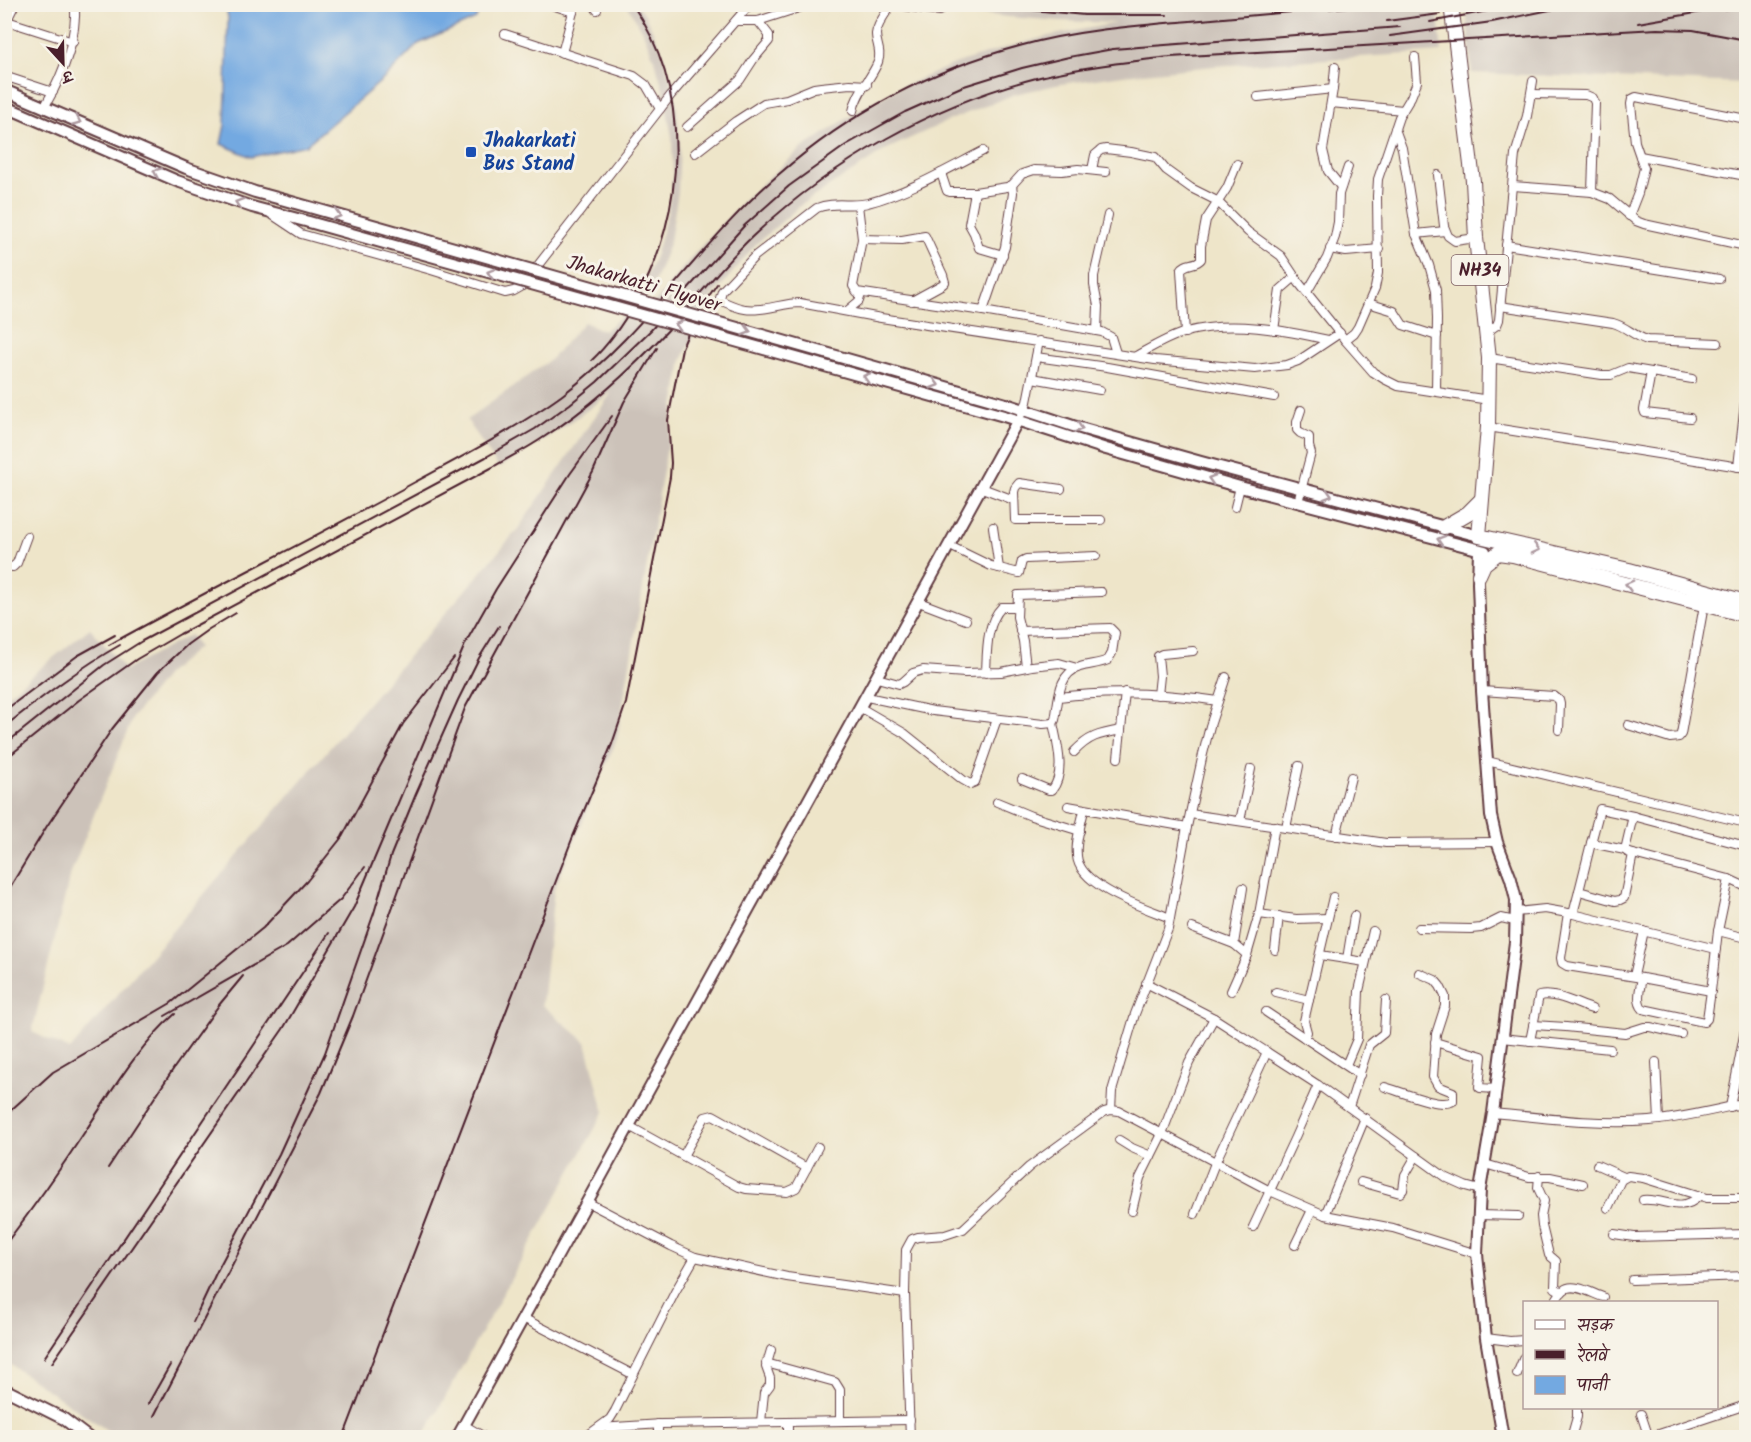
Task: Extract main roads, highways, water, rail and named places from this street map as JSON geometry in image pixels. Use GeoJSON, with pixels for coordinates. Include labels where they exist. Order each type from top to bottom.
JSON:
{"type":"FeatureCollection","features":[{"type":"Feature","properties":{"kind":"highway","name":"NH34"},"geometry":{"type":"LineString","coordinates":[[1451,4],[1473,181],[1476,238],[1489,358],[1488,427],[1479,536]]}},
{"type":"Feature","properties":{"kind":"highway"},"geometry":{"type":"LineString","coordinates":[[1444,526],[1468,513],[1481,500]]}},
{"type":"Feature","properties":{"kind":"highway"},"geometry":{"type":"LineString","coordinates":[[1479,536],[1629,570],[1660,586]]}},
{"type":"Feature","properties":{"kind":"highway"},"geometry":{"type":"LineString","coordinates":[[1479,575],[1484,564],[1497,553],[1681,592],[1746,602]]}},
{"type":"Feature","properties":{"kind":"highway"},"geometry":{"type":"LineString","coordinates":[[1681,592],[1704,605],[1746,615]]}},
{"type":"Feature","properties":{"kind":"main road","name":"Jhakarkatti Flyover"},"geometry":{"type":"LineString","coordinates":[[5,90],[124,143],[255,192],[1024,409],[1072,426],[1479,536]]}},
{"type":"Feature","properties":{"kind":"main road","name":"Jhakarkatti Flyover"},"geometry":{"type":"LineString","coordinates":[[4,106],[177,181],[267,212],[1004,416],[1095,446],[1240,487],[1497,553]]}},
{"type":"Feature","properties":{"kind":"main road"},"geometry":{"type":"LineString","coordinates":[[457,1437],[982,489],[1018,420]]}},
{"type":"Feature","properties":{"kind":"main road"},"geometry":{"type":"LineString","coordinates":[[1479,550],[1482,692],[1491,816],[1497,843],[1511,879],[1516,900],[1515,942],[1493,1113],[1480,1190],[1477,1254],[1486,1338],[1503,1437]]}},
{"type":"Feature","properties":{"kind":"main road"},"geometry":{"type":"LineString","coordinates":[[4,1389],[64,1419],[89,1437]]}},
{"type":"Feature","properties":{"kind":"water"},"geometry":{"type":"Polygon","coordinates":[[[225,4],[480,5],[476,19],[418,44],[387,76],[306,145],[251,157],[221,144],[225,125],[228,17],[225,4]]]}},
{"type":"Feature","properties":{"kind":"railway"},"geometry":{"type":"LineString","coordinates":[[592,360],[627,317],[653,266],[665,229],[673,191],[676,152],[673,113],[665,75],[652,38],[632,4]]}},
{"type":"Feature","properties":{"kind":"railway"},"geometry":{"type":"LineString","coordinates":[[969,4],[1084,15],[1167,15]]}},
{"type":"Feature","properties":{"kind":"railway"},"geometry":{"type":"LineString","coordinates":[[1158,9],[1243,4]]}},
{"type":"Feature","properties":{"kind":"railway"},"geometry":{"type":"LineString","coordinates":[[109,645],[471,452],[526,420],[561,396],[619,345],[646,317],[749,201],[833,132],[893,96],[956,67],[989,55],[1043,40],[1085,32],[1381,4]]}},
{"type":"Feature","properties":{"kind":"railway"},"geometry":{"type":"LineString","coordinates":[[1430,22],[1524,4]]}},
{"type":"Feature","properties":{"kind":"railway"},"geometry":{"type":"LineString","coordinates":[[1390,36],[1492,22],[1579,4]]}},
{"type":"Feature","properties":{"kind":"railway"},"geometry":{"type":"LineString","coordinates":[[1638,23],[1713,10],[1746,8]]}},
{"type":"Feature","properties":{"kind":"railway"},"geometry":{"type":"LineString","coordinates":[[1387,21],[1440,14]]}},
{"type":"Feature","properties":{"kind":"railway"},"geometry":{"type":"LineString","coordinates":[[4,745],[104,665],[142,641],[535,429],[597,382],[651,330],[744,226],[789,186],[846,145],[905,112],[961,87],[1022,68],[1113,49],[1400,27]]}},
{"type":"Feature","properties":{"kind":"railway"},"geometry":{"type":"LineString","coordinates":[[4,760],[79,700],[137,659],[532,445],[595,400],[642,357],[731,258],[784,209],[817,183],[886,138],[961,103],[1040,77],[1170,57],[1657,29],[1693,30],[1746,40]]}},
{"type":"Feature","properties":{"kind":"railway"},"geometry":{"type":"LineString","coordinates":[[343,1438],[626,703],[670,477],[668,420],[682,348],[696,315],[717,284]]}},
{"type":"Feature","properties":{"kind":"railway"},"geometry":{"type":"LineString","coordinates":[[154,1416],[321,1093],[353,1016],[465,708],[593,472],[624,402],[657,348]]}},
{"type":"Feature","properties":{"kind":"railway"},"geometry":{"type":"LineString","coordinates":[[52,1363],[283,1029],[354,907],[466,642],[496,589],[570,474],[612,416]]}},
{"type":"Feature","properties":{"kind":"railway"},"geometry":{"type":"LineString","coordinates":[[4,897],[47,826],[112,729],[158,672],[188,644],[236,613]]}},
{"type":"Feature","properties":{"kind":"railway"},"geometry":{"type":"LineString","coordinates":[[193,1322],[217,1271],[279,1154],[325,1053],[374,913],[391,855],[458,700],[479,658],[499,626]]}},
{"type":"Feature","properties":{"kind":"railway"},"geometry":{"type":"LineString","coordinates":[[4,711],[77,656],[115,635]]}},
{"type":"Feature","properties":{"kind":"railway"},"geometry":{"type":"LineString","coordinates":[[4,727],[75,673],[120,645]]}},
{"type":"Feature","properties":{"kind":"railway"},"geometry":{"type":"LineString","coordinates":[[4,1120],[11,1110],[53,1072],[171,1003],[263,928],[307,881],[342,837],[403,724],[454,658]]}},
{"type":"Feature","properties":{"kind":"railway"},"geometry":{"type":"LineString","coordinates":[[165,1016],[287,946],[341,899],[365,867]]}},
{"type":"Feature","properties":{"kind":"railway"},"geometry":{"type":"LineString","coordinates":[[44,1358],[329,933]]}},
{"type":"Feature","properties":{"kind":"railway"},"geometry":{"type":"LineString","coordinates":[[108,1168],[174,1068],[219,1005],[243,976]]}},
{"type":"Feature","properties":{"kind":"railway"},"geometry":{"type":"LineString","coordinates":[[4,1246],[127,1069],[162,1026],[175,1014]]}},
{"type":"Feature","properties":{"kind":"railway"},"geometry":{"type":"LineString","coordinates":[[148,1404],[170,1365]]}},
{"type":"Feature","properties":{"kind":"place","name":"Jhakarkati Bus Stand"},"geometry":{"type":"Point","coordinates":[471,152]}}]}
